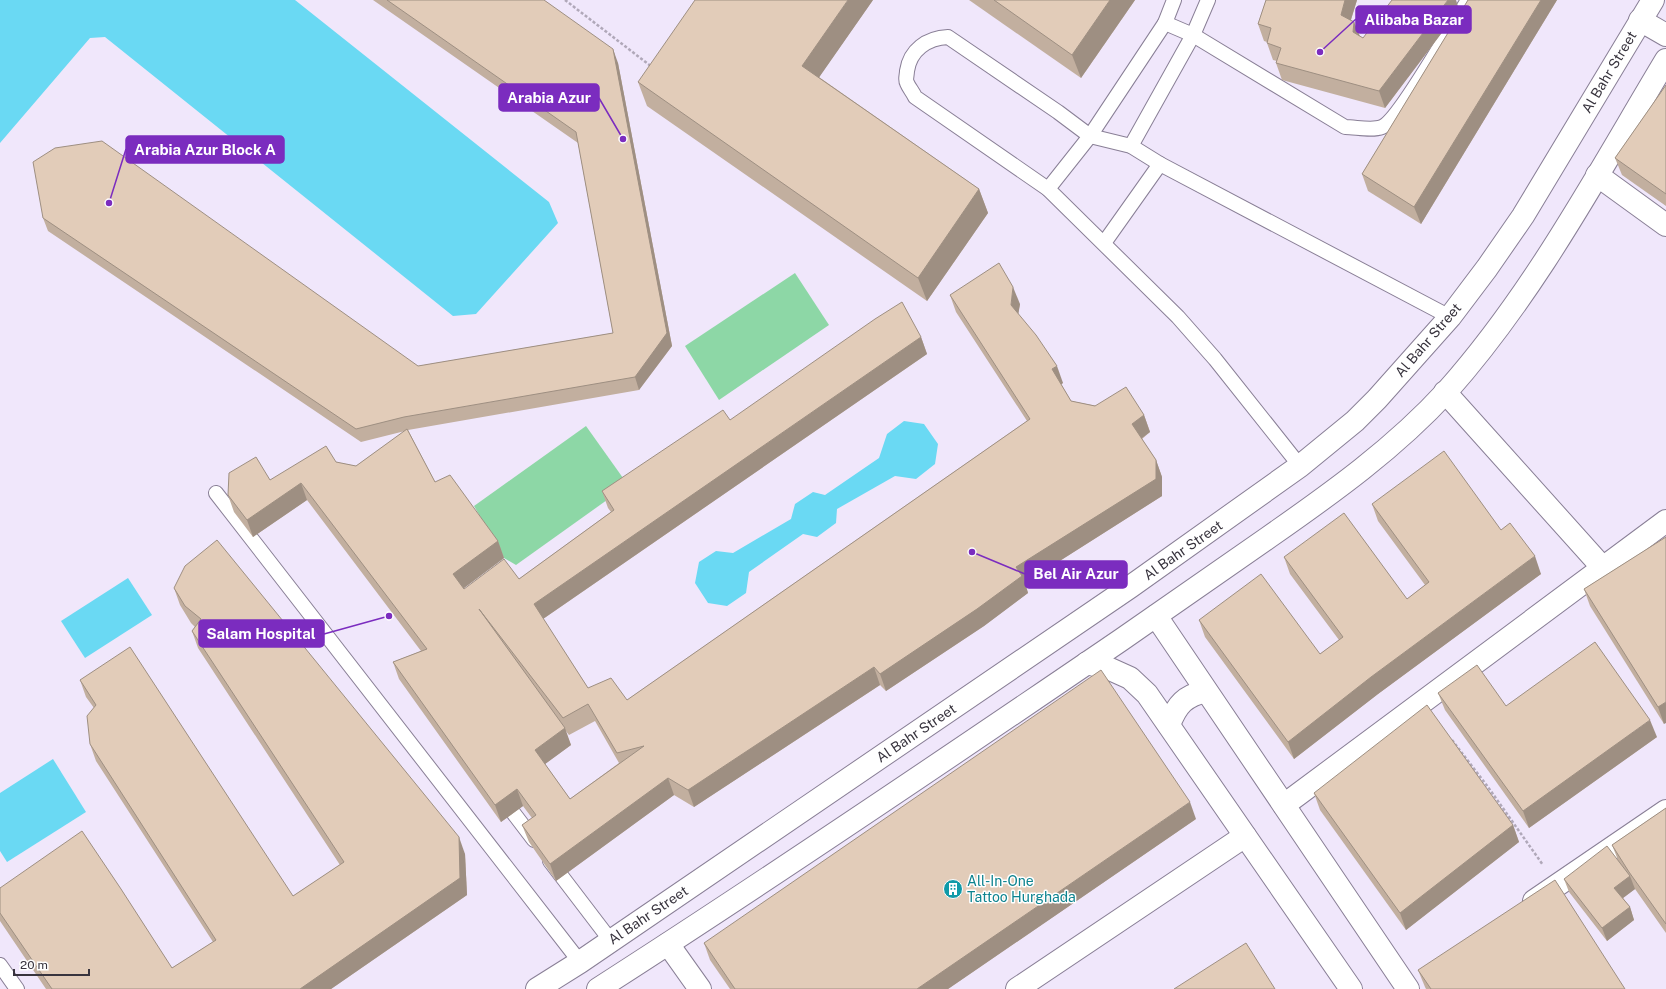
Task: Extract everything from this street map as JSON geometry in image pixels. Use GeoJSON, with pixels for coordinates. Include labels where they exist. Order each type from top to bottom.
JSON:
{"type":"FeatureCollection","features":[{"type":"Feature","properties":{"kind":"main road","name":"Al Bahr Street"},"geometry":{"type":"LineString","coordinates":[[537,989],[580,962],[1130,587],[1300,466],[1355,421],[1377,399],[1450,317],[1487,268],[1523,216],[1653,0]]}},
{"type":"Feature","properties":{"kind":"main road"},"geometry":{"type":"LineString","coordinates":[[1640,20],[1666,35]]}},
{"type":"Feature","properties":{"kind":"main road"},"geometry":{"type":"LineString","coordinates":[[598,989],[668,944],[1156,616],[1314,505],[1387,449],[1445,392],[1470,364],[1517,301],[1565,229],[1666,60]]}},
{"type":"Feature","properties":{"kind":"main road"},"geometry":{"type":"LineString","coordinates":[[1597,175],[1666,225]]}},
{"type":"Feature","properties":{"kind":"main road"},"geometry":{"type":"LineString","coordinates":[[1445,392],[1603,568]]}},
{"type":"Feature","properties":{"kind":"main road"},"geometry":{"type":"LineString","coordinates":[[1284,805],[1666,521]]}},
{"type":"Feature","properties":{"kind":"main road"},"geometry":{"type":"LineString","coordinates":[[1156,616],[1284,805],[1412,985]]}},
{"type":"Feature","properties":{"kind":"main road"},"geometry":{"type":"LineString","coordinates":[[1087,663],[1110,669],[1130,678],[1147,694],[1351,989]]}},
{"type":"Feature","properties":{"kind":"main road"},"geometry":{"type":"LineString","coordinates":[[1169,725],[1174,712],[1182,702],[1193,694],[1206,691]]}},
{"type":"Feature","properties":{"kind":"main road"},"geometry":{"type":"LineString","coordinates":[[1518,912],[1666,811]]}},
{"type":"Feature","properties":{"kind":"main road"},"geometry":{"type":"LineString","coordinates":[[1016,989],[1245,836]]}},
{"type":"Feature","properties":{"kind":"main road"},"geometry":{"type":"LineString","coordinates":[[668,944],[700,989]]}},
{"type":"Feature","properties":{"kind":"lane"},"geometry":{"type":"LineString","coordinates":[[1048,189],[1090,136],[1165,23],[1174,0]]}},
{"type":"Feature","properties":{"kind":"lane"},"geometry":{"type":"LineString","coordinates":[[1131,146],[1193,35],[1208,0]]}},
{"type":"Feature","properties":{"kind":"lane"},"geometry":{"type":"LineString","coordinates":[[1165,23],[1193,35],[1345,127],[1374,129],[1383,127],[1403,105],[1468,0]]}},
{"type":"Feature","properties":{"kind":"lane"},"geometry":{"type":"LineString","coordinates":[[1300,466],[1215,359],[1178,317],[1048,189],[915,97],[906,82],[908,63],[917,48],[931,40],[948,37],[1058,112],[1090,136],[1131,146],[1160,164],[1450,317]]}},
{"type":"Feature","properties":{"kind":"lane"},"geometry":{"type":"LineString","coordinates":[[1104,243],[1160,164]]}},
{"type":"Feature","properties":{"kind":"lane"},"geometry":{"type":"LineString","coordinates":[[216,493],[580,962]]}},
{"type":"Feature","properties":{"kind":"lane"},"geometry":{"type":"LineString","coordinates":[[492,784],[610,941]]}},
{"type":"Feature","properties":{"kind":"lane"},"geometry":{"type":"LineString","coordinates":[[0,965],[17,989]]}},
{"type":"Feature","properties":{"kind":"path"},"geometry":{"type":"LineString","coordinates":[[565,0],[653,68]]}},
{"type":"Feature","properties":{"kind":"path"},"geometry":{"type":"LineString","coordinates":[[1451,738],[1488,787],[1557,885]]}},
{"type":"Feature","properties":{"kind":"green space"},"geometry":{"type":"Polygon","coordinates":[[[795,273],[829,325],[719,400],[685,346],[795,273]]]}},
{"type":"Feature","properties":{"kind":"green space"},"geometry":{"type":"Polygon","coordinates":[[[586,426],[628,485],[516,565],[504,558],[474,506],[586,426]]]}},
{"type":"Feature","properties":{"kind":"water"},"geometry":{"type":"Polygon","coordinates":[[[0,0],[295,0],[549,202],[558,223],[476,314],[453,316],[105,37],[90,38],[0,143],[0,0]]]}},
{"type":"Feature","properties":{"kind":"water"},"geometry":{"type":"Polygon","coordinates":[[[904,421],[924,424],[938,444],[935,464],[916,479],[895,476],[837,509],[836,523],[817,537],[803,534],[749,572],[746,593],[727,606],[708,603],[695,583],[699,562],[716,551],[733,553],[791,519],[795,504],[813,492],[825,495],[879,458],[887,434],[904,421]]]}},
{"type":"Feature","properties":{"kind":"water"},"geometry":{"type":"Polygon","coordinates":[[[128,578],[152,615],[85,658],[61,621],[128,578]]]}},
{"type":"Feature","properties":{"kind":"water"},"geometry":{"type":"Polygon","coordinates":[[[53,759],[86,812],[7,862],[0,851],[0,793],[53,759]]]}},
{"type":"Feature","properties":{"kind":"building"},"geometry":{"type":"Polygon","coordinates":[[[387,0],[544,0],[613,49],[667,333],[635,377],[404,417],[356,429],[43,218],[33,162],[55,148],[102,141],[418,366],[613,333],[576,132],[387,0]]]}},
{"type":"Feature","properties":{"kind":"building"},"geometry":{"type":"Polygon","coordinates":[[[695,0],[848,0],[802,66],[979,189],[918,278],[638,82],[695,0]]]}},
{"type":"Feature","properties":{"kind":"building"},"geometry":{"type":"Polygon","coordinates":[[[994,0],[1110,0],[1072,55],[994,0]]]}},
{"type":"Feature","properties":{"kind":"building"},"geometry":{"type":"Polygon","coordinates":[[[1266,0],[1345,0],[1341,15],[1354,22],[1353,32],[1363,38],[1392,0],[1448,0],[1379,91],[1276,63],[1281,48],[1267,43],[1271,28],[1258,24],[1266,0]]]}},
{"type":"Feature","properties":{"kind":"building"},"geometry":{"type":"Polygon","coordinates":[[[1468,0],[1541,0],[1414,207],[1362,174],[1468,0]]]}},
{"type":"Feature","properties":{"kind":"building"},"geometry":{"type":"Polygon","coordinates":[[[1666,85],[1666,194],[1615,158],[1666,85]]]}},
{"type":"Feature","properties":{"kind":"building"},"geometry":{"type":"Polygon","coordinates":[[[999,263],[1013,287],[1011,305],[1036,335],[1057,366],[1052,369],[1071,401],[1095,406],[1126,387],[1144,415],[1132,424],[1156,460],[1156,479],[1016,567],[1022,576],[977,609],[880,674],[874,667],[688,790],[668,778],[550,864],[522,825],[536,815],[517,789],[495,805],[393,662],[427,649],[301,483],[247,520],[228,495],[229,473],[256,457],[270,480],[326,446],[336,462],[356,466],[407,429],[435,482],[450,475],[498,541],[453,574],[464,589],[504,559],[519,579],[614,510],[602,491],[723,410],[730,420],[875,319],[902,302],[921,337],[534,604],[588,688],[611,678],[627,700],[1030,419],[950,295],[999,263]],[[479,609],[565,728],[535,750],[570,799],[644,746],[617,753],[588,704],[563,718],[479,609]]]}},
{"type":"Feature","properties":{"kind":"building"},"geometry":{"type":"Polygon","coordinates":[[[1444,451],[1501,530],[1510,523],[1535,556],[1371,677],[1288,742],[1199,620],[1261,574],[1320,654],[1343,637],[1284,557],[1344,513],[1407,599],[1429,582],[1372,504],[1444,451]]]}},
{"type":"Feature","properties":{"kind":"building"},"geometry":{"type":"Polygon","coordinates":[[[1666,537],[1666,702],[1658,707],[1584,589],[1666,537]]]}},
{"type":"Feature","properties":{"kind":"building"},"geometry":{"type":"Polygon","coordinates":[[[217,540],[459,837],[460,878],[300,989],[52,989],[0,913],[0,888],[82,831],[172,968],[216,940],[90,744],[87,716],[96,705],[80,680],[130,647],[293,896],[344,862],[192,631],[201,619],[185,606],[174,588],[185,566],[217,540]]]}},
{"type":"Feature","properties":{"kind":"building"},"geometry":{"type":"Polygon","coordinates":[[[1595,642],[1650,720],[1523,811],[1438,693],[1477,665],[1506,706],[1595,642]]]}},
{"type":"Feature","properties":{"kind":"building","name":"All-In-One Tattoo Hurghada"},"geometry":{"type":"Polygon","coordinates":[[[1101,670],[1190,802],[917,989],[735,989],[704,943],[1101,670]]]}},
{"type":"Feature","properties":{"kind":"building"},"geometry":{"type":"Polygon","coordinates":[[[1427,705],[1513,825],[1400,913],[1314,793],[1427,705]]]}},
{"type":"Feature","properties":{"kind":"building"},"geometry":{"type":"Polygon","coordinates":[[[1666,808],[1666,924],[1629,872],[1612,845],[1666,808]]]}},
{"type":"Feature","properties":{"kind":"building"},"geometry":{"type":"Polygon","coordinates":[[[1607,846],[1630,876],[1614,888],[1630,907],[1602,928],[1564,879],[1607,846]]]}},
{"type":"Feature","properties":{"kind":"building"},"geometry":{"type":"Polygon","coordinates":[[[1555,880],[1625,989],[1431,989],[1418,970],[1555,880]]]}},
{"type":"Feature","properties":{"kind":"building"},"geometry":{"type":"Polygon","coordinates":[[[1246,943],[1275,989],[1174,989],[1246,943]]]}},
{"type":"Feature","properties":{"kind":"place","name":"Alibaba Bazar"},"geometry":{"type":"Point","coordinates":[1320,52]}},
{"type":"Feature","properties":{"kind":"place","name":"Arabia Azur"},"geometry":{"type":"Point","coordinates":[623,139]}},
{"type":"Feature","properties":{"kind":"place","name":"Arabia Azur Block A"},"geometry":{"type":"Point","coordinates":[109,203]}},
{"type":"Feature","properties":{"kind":"place","name":"Bel Air Azur"},"geometry":{"type":"Point","coordinates":[972,552]}},
{"type":"Feature","properties":{"kind":"place","name":"Salam Hospital"},"geometry":{"type":"Point","coordinates":[389,616]}},
{"type":"Feature","properties":{"kind":"place","name":"All-In-One Tattoo Hurghada"},"geometry":{"type":"Point","coordinates":[953,889]}}]}
